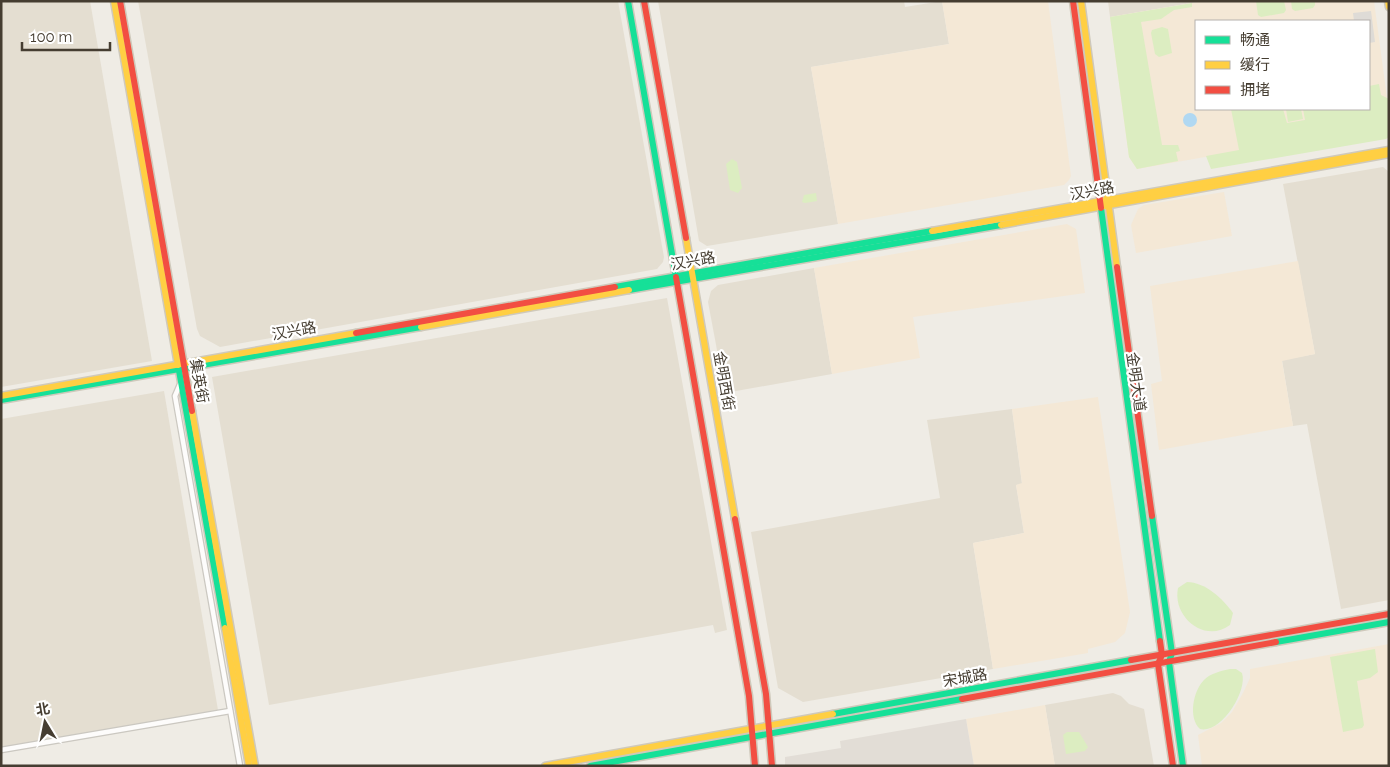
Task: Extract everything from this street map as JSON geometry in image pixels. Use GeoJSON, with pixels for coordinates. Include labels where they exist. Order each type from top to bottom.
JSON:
{"type":"FeatureCollection","features":[{"type":"Feature","properties":{"kind":"main road","name":"集英街"},"geometry":{"type":"LineString","coordinates":[[114,1],[255,766]]}},
{"type":"Feature","properties":{"kind":"main road","name":"集英街"},"geometry":{"type":"LineString","coordinates":[[120,1],[181,366],[181,382],[249,766]]}},
{"type":"Feature","properties":{"kind":"main road","name":"金明西街"},"geometry":{"type":"LineString","coordinates":[[628,1],[749,696],[755,766]]}},
{"type":"Feature","properties":{"kind":"main road","name":"金明西街"},"geometry":{"type":"LineString","coordinates":[[644,1],[766,694],[772,766]]}},
{"type":"Feature","properties":{"kind":"main road","name":"金明大道"},"geometry":{"type":"LineString","coordinates":[[1074,1],[1162,655]]}},
{"type":"Feature","properties":{"kind":"main road","name":"金明大道"},"geometry":{"type":"LineString","coordinates":[[1081,1],[1172,653],[1169,662],[1183,766]]}},
{"type":"Feature","properties":{"kind":"main road"},"geometry":{"type":"LineString","coordinates":[[1388,1],[1389,7]]}},
{"type":"Feature","properties":{"kind":"main road","name":"汉兴路"},"geometry":{"type":"LineString","coordinates":[[1109,203],[1389,150]]}},
{"type":"Feature","properties":{"kind":"main road","name":"汉兴路"},"geometry":{"type":"LineString","coordinates":[[1,396],[1389,154]]}},
{"type":"Feature","properties":{"kind":"main road","name":"汉兴路"},"geometry":{"type":"LineString","coordinates":[[1,400],[181,366]]}},
{"type":"Feature","properties":{"kind":"main road","name":"宋城路"},"geometry":{"type":"LineString","coordinates":[[545,766],[1389,614]]}},
{"type":"Feature","properties":{"kind":"main road","name":"宋城路"},"geometry":{"type":"LineString","coordinates":[[590,766],[1389,622]]}},
{"type":"Feature","properties":{"kind":"main road"},"geometry":{"type":"LineString","coordinates":[[1162,655],[1158,664],[1173,766]]}},
{"type":"Feature","properties":{"kind":"street"},"geometry":{"type":"LineString","coordinates":[[181,382],[175,396],[240,766]]}},
{"type":"Feature","properties":{"kind":"street"},"geometry":{"type":"LineString","coordinates":[[1,750],[230,711]]}},
{"type":"Feature","properties":{"kind":"shaded area"},"geometry":{"type":"Polygon","coordinates":[[[1,1],[90,1],[152,361],[1,387],[1,1]]]}},
{"type":"Feature","properties":{"kind":"shaded area"},"geometry":{"type":"Polygon","coordinates":[[[138,1],[618,1],[664,257],[663,262],[657,269],[220,347],[200,336],[197,329],[138,1]]]}},
{"type":"Feature","properties":{"kind":"shaded area"},"geometry":{"type":"Polygon","coordinates":[[[658,1],[904,1],[905,7],[942,1],[949,44],[811,67],[838,224],[707,246],[699,241],[658,1]]]}},
{"type":"Feature","properties":{"kind":"shaded area"},"geometry":{"type":"Polygon","coordinates":[[[942,1],[1048,1],[1071,176],[1064,185],[838,224],[811,67],[949,44],[942,1]]]}},
{"type":"Feature","properties":{"kind":"shaded area"},"geometry":{"type":"Polygon","coordinates":[[[1108,1],[1203,1],[1110,17],[1108,1]]]}},
{"type":"Feature","properties":{"kind":"shaded area"},"geometry":{"type":"Polygon","coordinates":[[[1203,1],[1374,1],[1389,113],[1387,125],[1137,169],[1129,157],[1110,17],[1203,1]]]}},
{"type":"Feature","properties":{"kind":"shaded area"},"geometry":{"type":"Polygon","coordinates":[[[1371,11],[1375,42],[1370,43],[1370,20],[1354,20],[1353,13],[1371,11]]]}},
{"type":"Feature","properties":{"kind":"shaded area"},"geometry":{"type":"Polygon","coordinates":[[[1383,167],[1389,172],[1389,600],[1341,609],[1307,424],[1293,426],[1282,360],[1315,354],[1283,184],[1383,167]]]}},
{"type":"Feature","properties":{"kind":"shaded area"},"geometry":{"type":"Polygon","coordinates":[[[1224,192],[1232,236],[1136,253],[1131,225],[1138,209],[1144,205],[1224,192]]]}},
{"type":"Feature","properties":{"kind":"shaded area"},"geometry":{"type":"Polygon","coordinates":[[[1067,224],[1076,229],[1085,293],[913,317],[920,358],[832,374],[814,268],[1067,224]]]}},
{"type":"Feature","properties":{"kind":"shaded area"},"geometry":{"type":"Polygon","coordinates":[[[1298,261],[1315,354],[1282,361],[1293,426],[1159,450],[1151,384],[1162,381],[1150,286],[1298,261]]]}},
{"type":"Feature","properties":{"kind":"shaded area"},"geometry":{"type":"Polygon","coordinates":[[[814,268],[832,374],[725,393],[708,302],[711,291],[718,285],[814,268]]]}},
{"type":"Feature","properties":{"kind":"shaded area"},"geometry":{"type":"Polygon","coordinates":[[[667,298],[727,630],[715,633],[713,625],[269,705],[212,377],[667,298]]]}},
{"type":"Feature","properties":{"kind":"shaded area"},"geometry":{"type":"Polygon","coordinates":[[[164,391],[219,716],[1,753],[1,419],[164,391]]]}},
{"type":"Feature","properties":{"kind":"shaded area"},"geometry":{"type":"Polygon","coordinates":[[[1098,397],[1130,612],[1125,633],[1115,642],[1088,649],[1088,653],[993,669],[973,543],[1024,533],[1016,485],[1022,483],[1012,409],[1098,397]]]}},
{"type":"Feature","properties":{"kind":"shaded area"},"geometry":{"type":"Polygon","coordinates":[[[1012,409],[1022,484],[1016,485],[1024,533],[973,543],[993,669],[803,702],[778,688],[751,532],[940,498],[927,420],[1012,409]]]}},
{"type":"Feature","properties":{"kind":"shaded area"},"geometry":{"type":"Polygon","coordinates":[[[1389,644],[1389,766],[1202,766],[1198,735],[1221,723],[1232,712],[1250,678],[1250,669],[1389,644]]]}},
{"type":"Feature","properties":{"kind":"shaded area"},"geometry":{"type":"Polygon","coordinates":[[[1113,693],[1121,696],[1129,704],[1144,709],[1154,766],[1055,766],[1045,705],[1113,693]]]}},
{"type":"Feature","properties":{"kind":"shaded area"},"geometry":{"type":"Polygon","coordinates":[[[1045,705],[1055,766],[974,766],[966,719],[1045,705]]]}},
{"type":"Feature","properties":{"kind":"shaded area"},"geometry":{"type":"Polygon","coordinates":[[[966,719],[974,766],[785,766],[785,757],[841,748],[840,741],[966,719]]]}},
{"type":"Feature","properties":{"kind":"green space"},"geometry":{"type":"Polygon","coordinates":[[[1256,1],[1284,1],[1286,10],[1284,13],[1261,17],[1258,15],[1256,1]]]}},
{"type":"Feature","properties":{"kind":"green space"},"geometry":{"type":"Polygon","coordinates":[[[1291,1],[1315,1],[1315,5],[1313,8],[1295,11],[1292,9],[1291,1]]]}},
{"type":"Feature","properties":{"kind":"green space"},"geometry":{"type":"Polygon","coordinates":[[[1192,3],[1192,7],[1174,10],[1161,19],[1141,22],[1162,145],[1178,145],[1180,151],[1176,152],[1178,161],[1137,169],[1129,157],[1110,17],[1192,3]]]}},
{"type":"Feature","properties":{"kind":"green space"},"geometry":{"type":"Polygon","coordinates":[[[1162,27],[1168,29],[1172,53],[1159,57],[1155,54],[1151,33],[1152,30],[1162,27]]]}},
{"type":"Feature","properties":{"kind":"green space"},"geometry":{"type":"Polygon","coordinates":[[[1379,84],[1381,95],[1389,99],[1389,137],[1386,139],[1211,169],[1206,156],[1239,150],[1231,110],[1283,110],[1287,123],[1305,120],[1303,110],[1370,110],[1370,86],[1379,84]]]}},
{"type":"Feature","properties":{"kind":"green space"},"geometry":{"type":"Polygon","coordinates":[[[1286,110],[1301,110],[1303,119],[1288,122],[1286,110]]]}},
{"type":"Feature","properties":{"kind":"green space"},"geometry":{"type":"Polygon","coordinates":[[[732,159],[737,162],[742,188],[738,193],[730,190],[726,164],[732,159]]]}},
{"type":"Feature","properties":{"kind":"green space"},"geometry":{"type":"Polygon","coordinates":[[[816,193],[817,201],[802,202],[804,195],[816,193]]]}},
{"type":"Feature","properties":{"kind":"green space"},"geometry":{"type":"Polygon","coordinates":[[[1187,582],[1207,588],[1224,602],[1233,613],[1230,625],[1220,630],[1210,631],[1192,625],[1180,609],[1177,599],[1178,588],[1187,582]]]}},
{"type":"Feature","properties":{"kind":"green space"},"geometry":{"type":"Polygon","coordinates":[[[1375,649],[1378,672],[1370,678],[1357,681],[1364,725],[1362,728],[1343,732],[1330,657],[1375,649]]]}},
{"type":"Feature","properties":{"kind":"green space"},"geometry":{"type":"Polygon","coordinates":[[[1230,669],[1236,669],[1242,673],[1243,681],[1237,700],[1231,710],[1216,725],[1208,729],[1200,729],[1194,718],[1193,704],[1200,685],[1210,676],[1230,669]]]}},
{"type":"Feature","properties":{"kind":"green space"},"geometry":{"type":"Polygon","coordinates":[[[1067,732],[1079,732],[1088,747],[1085,751],[1066,754],[1063,735],[1067,732]]]}},
{"type":"Feature","properties":{"kind":"water"},"geometry":{"type":"Polygon","coordinates":[[[1190,113],[1195,115],[1197,120],[1195,125],[1190,127],[1185,125],[1183,120],[1185,115],[1190,113]]]}},
{"type":"Feature","properties":{"kind":"traffic: fast"},"geometry":{"type":"LineString","coordinates":[[628,1],[676,277]]}},
{"type":"Feature","properties":{"kind":"traffic: fast"},"geometry":{"type":"LineString","coordinates":[[1101,208],[1160,641]]}},
{"type":"Feature","properties":{"kind":"traffic: fast"},"geometry":{"type":"LineString","coordinates":[[629,290],[1001,225]]}},
{"type":"Feature","properties":{"kind":"traffic: fast"},"geometry":{"type":"LineString","coordinates":[[615,287],[932,231]]}},
{"type":"Feature","properties":{"kind":"traffic: fast"},"geometry":{"type":"LineString","coordinates":[[1,400],[421,327]]}},
{"type":"Feature","properties":{"kind":"traffic: fast"},"geometry":{"type":"LineString","coordinates":[[178,365],[225,628]]}},
{"type":"Feature","properties":{"kind":"traffic: fast"},"geometry":{"type":"LineString","coordinates":[[1152,516],[1172,653],[1169,662],[1183,766]]}},
{"type":"Feature","properties":{"kind":"traffic: fast"},"geometry":{"type":"LineString","coordinates":[[1276,642],[1389,622]]}},
{"type":"Feature","properties":{"kind":"traffic: fast"},"geometry":{"type":"LineString","coordinates":[[833,714],[1131,660]]}},
{"type":"Feature","properties":{"kind":"traffic: fast"},"geometry":{"type":"LineString","coordinates":[[590,766],[962,699]]}},
{"type":"Feature","properties":{"kind":"traffic: slow"},"geometry":{"type":"LineString","coordinates":[[114,1],[178,365]]}},
{"type":"Feature","properties":{"kind":"traffic: slow"},"geometry":{"type":"LineString","coordinates":[[1081,1],[1117,267]]}},
{"type":"Feature","properties":{"kind":"traffic: slow"},"geometry":{"type":"LineString","coordinates":[[1388,1],[1389,7]]}},
{"type":"Feature","properties":{"kind":"traffic: slow"},"geometry":{"type":"LineString","coordinates":[[932,231],[1389,150]]}},
{"type":"Feature","properties":{"kind":"traffic: slow"},"geometry":{"type":"LineString","coordinates":[[1001,225],[1389,154]]}},
{"type":"Feature","properties":{"kind":"traffic: slow"},"geometry":{"type":"LineString","coordinates":[[686,238],[735,519]]}},
{"type":"Feature","properties":{"kind":"traffic: slow"},"geometry":{"type":"LineString","coordinates":[[421,327],[629,290]]}},
{"type":"Feature","properties":{"kind":"traffic: slow"},"geometry":{"type":"LineString","coordinates":[[1,396],[356,333]]}},
{"type":"Feature","properties":{"kind":"traffic: slow"},"geometry":{"type":"LineString","coordinates":[[192,411],[255,766]]}},
{"type":"Feature","properties":{"kind":"traffic: slow"},"geometry":{"type":"LineString","coordinates":[[225,628],[249,766]]}},
{"type":"Feature","properties":{"kind":"traffic: slow"},"geometry":{"type":"LineString","coordinates":[[545,766],[833,714]]}},
{"type":"Feature","properties":{"kind":"traffic: jam"},"geometry":{"type":"LineString","coordinates":[[120,1],[192,411]]}},
{"type":"Feature","properties":{"kind":"traffic: jam"},"geometry":{"type":"LineString","coordinates":[[644,1],[686,238]]}},
{"type":"Feature","properties":{"kind":"traffic: jam"},"geometry":{"type":"LineString","coordinates":[[1073,1],[1101,208]]}},
{"type":"Feature","properties":{"kind":"traffic: jam"},"geometry":{"type":"LineString","coordinates":[[1117,267],[1152,516]]}},
{"type":"Feature","properties":{"kind":"traffic: jam"},"geometry":{"type":"LineString","coordinates":[[676,277],[749,696],[755,766]]}},
{"type":"Feature","properties":{"kind":"traffic: jam"},"geometry":{"type":"LineString","coordinates":[[356,333],[615,287]]}},
{"type":"Feature","properties":{"kind":"traffic: jam"},"geometry":{"type":"LineString","coordinates":[[735,519],[766,694],[772,766]]}},
{"type":"Feature","properties":{"kind":"traffic: jam"},"geometry":{"type":"LineString","coordinates":[[1131,660],[1389,614]]}},
{"type":"Feature","properties":{"kind":"traffic: jam"},"geometry":{"type":"LineString","coordinates":[[1160,641],[1162,655],[1158,664],[1173,766]]}},
{"type":"Feature","properties":{"kind":"traffic: jam"},"geometry":{"type":"LineString","coordinates":[[962,699],[1276,642]]}}]}
